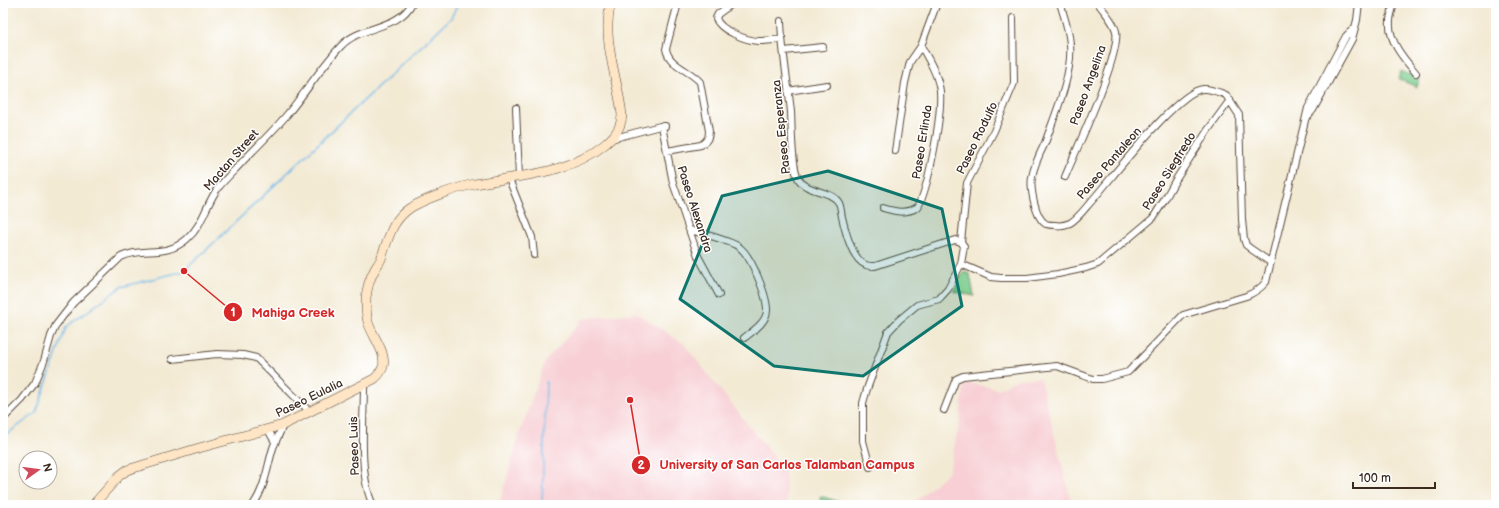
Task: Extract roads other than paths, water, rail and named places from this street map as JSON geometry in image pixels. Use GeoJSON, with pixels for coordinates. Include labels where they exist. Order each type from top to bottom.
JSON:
{"type":"FeatureCollection","features":[{"type":"Feature","properties":{"kind":"street","name":"Mactan Street"},"geometry":{"type":"LineString","coordinates":[[3,419],[22,400],[35,383],[56,325],[73,303],[121,257],[135,253],[168,250],[187,239],[202,219],[218,188],[284,118],[342,44],[404,15],[412,3]]}},
{"type":"Feature","properties":{"kind":"street"},"geometry":{"type":"LineString","coordinates":[[611,3],[608,20],[609,40],[622,115],[620,128],[611,139]]}},
{"type":"Feature","properties":{"kind":"street"},"geometry":{"type":"LineString","coordinates":[[667,151],[701,145],[709,138],[710,131],[700,82],[667,56],[666,50],[678,3]]}},
{"type":"Feature","properties":{"kind":"street"},"geometry":{"type":"LineString","coordinates":[[734,3],[718,14],[716,18],[717,23],[722,28],[758,41],[782,39]]}},
{"type":"Feature","properties":{"kind":"street"},"geometry":{"type":"LineString","coordinates":[[895,151],[905,83],[910,62],[921,46],[937,3]]}},
{"type":"Feature","properties":{"kind":"street","name":"Paseo Pantaleon"},"geometry":{"type":"LineString","coordinates":[[1060,3],[1068,29],[1070,46],[1068,70],[1059,106],[1032,175],[1031,188],[1040,218],[1046,224],[1063,226],[1071,223],[1166,114],[1183,99],[1201,89],[1210,89],[1226,95],[1230,100]]}},
{"type":"Feature","properties":{"kind":"street","name":"Paseo Angelina"},"geometry":{"type":"LineString","coordinates":[[1065,177],[1110,67],[1116,39],[1113,23],[1098,3]]}},
{"type":"Feature","properties":{"kind":"street"},"geometry":{"type":"LineString","coordinates":[[944,410],[956,379],[963,376],[1057,366],[1093,379],[1102,379],[1128,372],[1183,315],[1255,293],[1266,282],[1306,117],[1338,59],[1352,39],[1357,20],[1359,3]]}},
{"type":"Feature","properties":{"kind":"street"},"geometry":{"type":"LineString","coordinates":[[1394,3],[1390,22],[1393,40],[1402,56],[1416,73]]}},
{"type":"Feature","properties":{"kind":"street","name":"Paseo Rodulfo"},"geometry":{"type":"LineString","coordinates":[[870,467],[863,441],[863,403],[867,389],[888,332],[899,320],[917,305],[939,299],[948,289],[961,264],[964,246],[961,242],[967,183],[994,131],[1014,83],[1013,18]]}},
{"type":"Feature","properties":{"kind":"street","name":"Paseo Esperanza"},"geometry":{"type":"LineString","coordinates":[[781,22],[794,163],[798,177],[803,184],[818,192],[833,196],[839,203],[847,236],[858,259],[865,265],[875,266],[955,240],[961,242]]}},
{"type":"Feature","properties":{"kind":"street","name":"Paseo Erlinda"},"geometry":{"type":"LineString","coordinates":[[883,208],[900,213],[918,207],[928,178],[938,123],[940,91],[936,74],[921,46]]}},
{"type":"Feature","properties":{"kind":"street"},"geometry":{"type":"LineString","coordinates":[[784,51],[822,47]]}},
{"type":"Feature","properties":{"kind":"street"},"geometry":{"type":"LineString","coordinates":[[788,91],[827,85]]}},
{"type":"Feature","properties":{"kind":"street"},"geometry":{"type":"LineString","coordinates":[[1230,100],[1238,115],[1244,239],[1246,245],[1270,262]]}},
{"type":"Feature","properties":{"kind":"street","name":"Paseo Siegfredo"},"geometry":{"type":"LineString","coordinates":[[961,264],[991,277],[1027,278],[1058,274],[1098,264],[1153,218],[1204,136],[1230,100]]}},
{"type":"Feature","properties":{"kind":"street"},"geometry":{"type":"LineString","coordinates":[[516,108],[519,177]]}},
{"type":"Feature","properties":{"kind":"street","name":"Paseo Alexandra"},"geometry":{"type":"LineString","coordinates":[[611,139],[664,126],[673,182],[698,256],[719,294]]}},
{"type":"Feature","properties":{"kind":"street","name":"Paseo Eulalia"},"geometry":{"type":"LineString","coordinates":[[93,505],[126,470],[283,425],[374,379],[380,373],[383,362],[382,353],[368,321],[366,299],[369,281],[382,258],[390,230],[394,223],[402,215],[418,204],[462,187],[519,177],[569,165],[595,152],[611,139]]}},
{"type":"Feature","properties":{"kind":"street"},"geometry":{"type":"LineString","coordinates":[[509,179],[532,238],[534,255]]}},
{"type":"Feature","properties":{"kind":"street"},"geometry":{"type":"LineString","coordinates":[[690,230],[738,246],[748,256],[761,285],[767,311],[760,326],[744,338]]}},
{"type":"Feature","properties":{"kind":"street"},"geometry":{"type":"LineString","coordinates":[[172,359],[217,354],[243,355],[256,358],[310,412]]}},
{"type":"Feature","properties":{"kind":"street","name":"Paseo Luis"},"geometry":{"type":"LineString","coordinates":[[364,385],[364,472],[368,493],[373,505]]}},
{"type":"Feature","properties":{"kind":"street"},"geometry":{"type":"LineString","coordinates":[[254,505],[264,486],[275,442],[283,425]]}},
{"type":"Feature","properties":{"kind":"street"},"geometry":{"type":"LineString","coordinates":[[268,430],[275,442]]}},
{"type":"Feature","properties":{"kind":"waterway"},"geometry":{"type":"LineString","coordinates":[[3,437],[36,413],[66,327],[121,287],[184,271],[451,18],[458,3]]}},
{"type":"Feature","properties":{"kind":"waterway"},"geometry":{"type":"LineString","coordinates":[[542,505],[546,382]]}},
{"type":"Feature","properties":{"kind":"place","name":"Mahiga Creek"},"geometry":{"type":"Point","coordinates":[184,271]}},
{"type":"Feature","properties":{"kind":"place","name":"University of San Carlos Talamban Campus"},"geometry":{"type":"Point","coordinates":[630,400]}}]}
